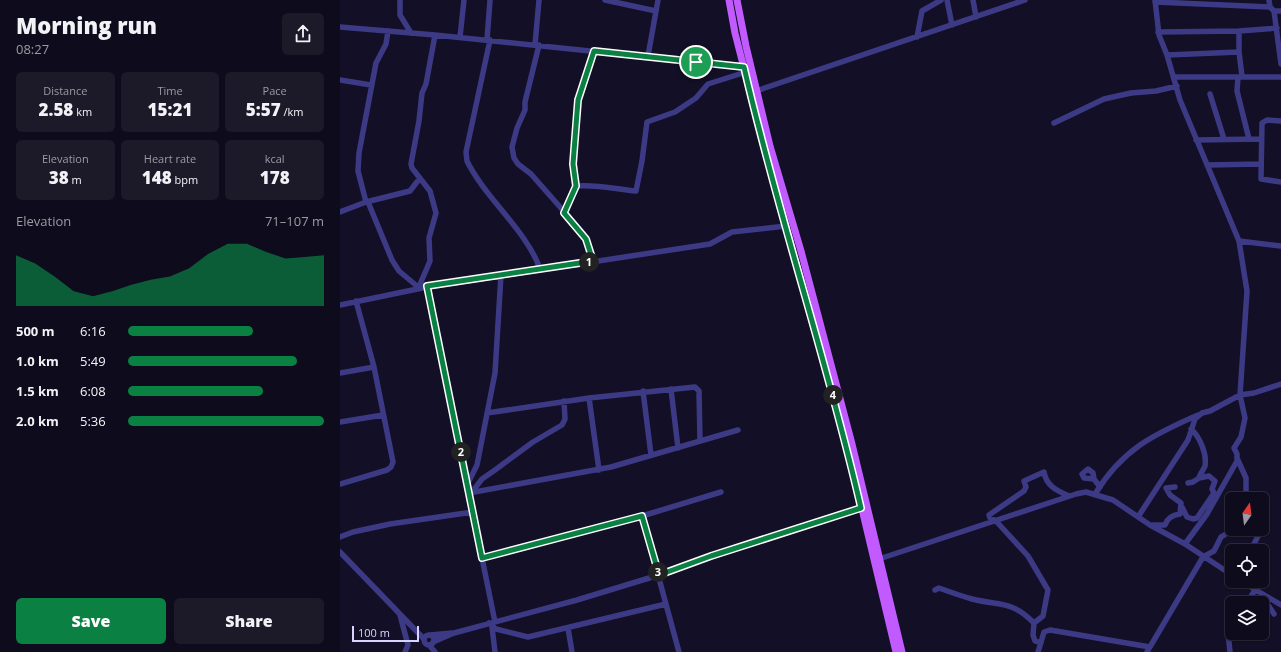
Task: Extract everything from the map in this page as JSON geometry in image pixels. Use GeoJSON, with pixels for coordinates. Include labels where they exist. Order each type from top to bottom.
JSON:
{"type":"FeatureCollection","features":[{"type":"Feature","properties":{"kind":"main road"},"geometry":{"type":"LineString","coordinates":[[728,0],[786,226],[879,559],[902,652]]}},
{"type":"Feature","properties":{"kind":"main road"},"geometry":{"type":"LineString","coordinates":[[737,0],[756,90],[847,423],[896,652]]}},
{"type":"Feature","properties":{"kind":"street"},"geometry":{"type":"LineString","coordinates":[[400,0],[400,15],[411,33]]}},
{"type":"Feature","properties":{"kind":"street"},"geometry":{"type":"LineString","coordinates":[[460,37],[464,0]]}},
{"type":"Feature","properties":{"kind":"street"},"geometry":{"type":"LineString","coordinates":[[490,0],[488,40],[466,152],[466,161],[518,233],[532,249],[540,270]]}},
{"type":"Feature","properties":{"kind":"street"},"geometry":{"type":"LineString","coordinates":[[539,0],[537,45],[524,102],[525,110],[517,128],[512,152],[518,164],[531,174],[586,239],[593,261]]}},
{"type":"Feature","properties":{"kind":"street"},"geometry":{"type":"LineString","coordinates":[[605,0],[656,11]]}},
{"type":"Feature","properties":{"kind":"street"},"geometry":{"type":"LineString","coordinates":[[648,56],[658,0]]}},
{"type":"Feature","properties":{"kind":"street"},"geometry":{"type":"LineString","coordinates":[[917,37],[922,11],[941,0]]}},
{"type":"Feature","properties":{"kind":"street"},"geometry":{"type":"LineString","coordinates":[[947,0],[952,25]]}},
{"type":"Feature","properties":{"kind":"street"},"geometry":{"type":"LineString","coordinates":[[973,0],[976,17]]}},
{"type":"Feature","properties":{"kind":"street"},"geometry":{"type":"LineString","coordinates":[[756,90],[1025,0]]}},
{"type":"Feature","properties":{"kind":"street"},"geometry":{"type":"LineString","coordinates":[[1269,0],[1279,36],[1281,64]]}},
{"type":"Feature","properties":{"kind":"street"},"geometry":{"type":"LineString","coordinates":[[1247,492],[1246,478],[1234,448],[1241,437],[1245,418],[1240,395],[1247,291],[1239,241],[1180,100],[1167,55],[1158,32],[1155,1],[1272,9],[1281,11]]}},
{"type":"Feature","properties":{"kind":"street"},"geometry":{"type":"LineString","coordinates":[[340,28],[460,37],[648,56],[745,70]]}},
{"type":"Feature","properties":{"kind":"street"},"geometry":{"type":"LineString","coordinates":[[1158,32],[1239,31],[1277,28]]}},
{"type":"Feature","properties":{"kind":"street"},"geometry":{"type":"LineString","coordinates":[[388,31],[386,44],[376,63],[371,85],[358,164],[367,202],[392,260],[399,271],[418,288]]}},
{"type":"Feature","properties":{"kind":"street"},"geometry":{"type":"LineString","coordinates":[[1239,31],[1240,77],[1237,91],[1249,139]]}},
{"type":"Feature","properties":{"kind":"street"},"geometry":{"type":"LineString","coordinates":[[418,288],[430,261],[429,238],[436,213],[430,191],[412,168],[411,164],[419,121],[422,93],[426,84],[435,35]]}},
{"type":"Feature","properties":{"kind":"street"},"geometry":{"type":"LineString","coordinates":[[564,213],[576,186],[573,164],[578,100],[594,51]]}},
{"type":"Feature","properties":{"kind":"street"},"geometry":{"type":"LineString","coordinates":[[1167,55],[1239,52]]}},
{"type":"Feature","properties":{"kind":"street"},"geometry":{"type":"LineString","coordinates":[[576,186],[592,185],[608,189],[636,191],[642,161],[647,122],[675,112],[696,98],[708,84],[745,70]]}},
{"type":"Feature","properties":{"kind":"street"},"geometry":{"type":"LineString","coordinates":[[1174,77],[1281,77]]}},
{"type":"Feature","properties":{"kind":"street"},"geometry":{"type":"LineString","coordinates":[[340,80],[371,85]]}},
{"type":"Feature","properties":{"kind":"street"},"geometry":{"type":"LineString","coordinates":[[1054,123],[1104,99],[1131,93],[1156,91],[1177,86]]}},
{"type":"Feature","properties":{"kind":"street"},"geometry":{"type":"LineString","coordinates":[[1210,94],[1224,139]]}},
{"type":"Feature","properties":{"kind":"street"},"geometry":{"type":"LineString","coordinates":[[1281,121],[1263,121],[1261,139],[1261,179],[1281,182]]}},
{"type":"Feature","properties":{"kind":"street"},"geometry":{"type":"LineString","coordinates":[[1196,140],[1261,139]]}},
{"type":"Feature","properties":{"kind":"street"},"geometry":{"type":"LineString","coordinates":[[1207,166],[1261,164]]}},
{"type":"Feature","properties":{"kind":"street"},"geometry":{"type":"LineString","coordinates":[[340,212],[367,202],[410,191],[420,178]]}},
{"type":"Feature","properties":{"kind":"street"},"geometry":{"type":"LineString","coordinates":[[340,305],[427,286],[710,244],[732,232],[786,226]]}},
{"type":"Feature","properties":{"kind":"street"},"geometry":{"type":"LineString","coordinates":[[1239,241],[1281,246]]}},
{"type":"Feature","properties":{"kind":"street"},"geometry":{"type":"LineString","coordinates":[[467,485],[476,465],[496,372],[501,275]]}},
{"type":"Feature","properties":{"kind":"street"},"geometry":{"type":"LineString","coordinates":[[427,286],[467,485],[471,492],[473,512],[495,622]]}},
{"type":"Feature","properties":{"kind":"street"},"geometry":{"type":"LineString","coordinates":[[340,484],[387,470],[391,467],[393,462],[374,367],[356,301]]}},
{"type":"Feature","properties":{"kind":"street"},"geometry":{"type":"LineString","coordinates":[[340,374],[374,367]]}},
{"type":"Feature","properties":{"kind":"street"},"geometry":{"type":"LineString","coordinates":[[1096,494],[1116,465],[1147,439],[1202,413],[1210,411],[1240,395],[1254,393],[1281,384]]}},
{"type":"Feature","properties":{"kind":"street"},"geometry":{"type":"LineString","coordinates":[[487,413],[589,398],[671,389],[697,388],[700,441]]}},
{"type":"Feature","properties":{"kind":"street"},"geometry":{"type":"LineString","coordinates":[[671,389],[678,448]]}},
{"type":"Feature","properties":{"kind":"street"},"geometry":{"type":"LineString","coordinates":[[643,392],[651,455]]}},
{"type":"Feature","properties":{"kind":"street"},"geometry":{"type":"LineString","coordinates":[[589,398],[599,470]]}},
{"type":"Feature","properties":{"kind":"street"},"geometry":{"type":"LineString","coordinates":[[471,492],[482,479],[533,442],[562,425],[565,419],[564,402]]}},
{"type":"Feature","properties":{"kind":"street"},"geometry":{"type":"LineString","coordinates":[[1138,517],[1188,440],[1195,419],[1202,413]]}},
{"type":"Feature","properties":{"kind":"street"},"geometry":{"type":"LineString","coordinates":[[340,422],[384,414]]}},
{"type":"Feature","properties":{"kind":"street"},"geometry":{"type":"LineString","coordinates":[[1188,483],[1193,482],[1198,478],[1205,466],[1205,455],[1196,434],[1191,429]]}},
{"type":"Feature","properties":{"kind":"street"},"geometry":{"type":"LineString","coordinates":[[471,492],[552,476],[599,470],[738,430]]}},
{"type":"Feature","properties":{"kind":"street"},"geometry":{"type":"LineString","coordinates":[[1185,544],[1220,492],[1236,464],[1237,458]]}},
{"type":"Feature","properties":{"kind":"street"},"geometry":{"type":"LineString","coordinates":[[996,521],[1002,504],[1024,491],[1026,487],[1024,482],[1044,472],[1045,478],[1055,490],[1069,496]]}},
{"type":"Feature","properties":{"kind":"street"},"geometry":{"type":"LineString","coordinates":[[1175,487],[1166,488],[1170,495],[1181,503],[1187,517],[1193,519],[1197,518],[1214,493],[1212,489],[1215,481],[1210,476],[1198,478]]}},
{"type":"Feature","properties":{"kind":"street"},"geometry":{"type":"LineString","coordinates":[[1094,479],[1100,487]]}},
{"type":"Feature","properties":{"kind":"street"},"geometry":{"type":"LineString","coordinates":[[482,558],[642,516],[721,492]]}},
{"type":"Feature","properties":{"kind":"street"},"geometry":{"type":"LineString","coordinates":[[879,559],[1069,496],[1086,492],[1113,500],[1150,525],[1185,544],[1225,570]]}},
{"type":"Feature","properties":{"kind":"street"},"geometry":{"type":"LineString","coordinates":[[424,639],[425,636],[454,633],[490,625],[495,622],[577,600],[659,575],[741,546],[864,507]]}},
{"type":"Feature","properties":{"kind":"street"},"geometry":{"type":"LineString","coordinates":[[1150,525],[1165,525],[1166,520],[1175,514],[1180,514],[1182,507]]}},
{"type":"Feature","properties":{"kind":"street"},"geometry":{"type":"LineString","coordinates":[[340,537],[352,532],[390,524],[473,512]]}},
{"type":"Feature","properties":{"kind":"street"},"geometry":{"type":"LineString","coordinates":[[642,516],[679,652]]}},
{"type":"Feature","properties":{"kind":"street"},"geometry":{"type":"LineString","coordinates":[[996,521],[1028,556],[1048,590],[1043,616],[1034,623],[1033,635],[1035,641],[1042,644]]}},
{"type":"Feature","properties":{"kind":"street"},"geometry":{"type":"LineString","coordinates":[[1038,652],[1042,644],[1044,632],[1050,630],[1149,649],[1203,557],[1214,551],[1221,537],[1225,535]]}},
{"type":"Feature","properties":{"kind":"street"},"geometry":{"type":"LineString","coordinates":[[340,552],[424,639],[425,643],[431,643],[454,633]]}},
{"type":"Feature","properties":{"kind":"street"},"geometry":{"type":"LineString","coordinates":[[935,590],[939,588],[973,599],[1009,605],[1025,614],[1034,623]]}},
{"type":"Feature","properties":{"kind":"street"},"geometry":{"type":"LineString","coordinates":[[1252,588],[1264,596]]}},
{"type":"Feature","properties":{"kind":"street"},"geometry":{"type":"LineString","coordinates":[[1251,596],[1255,590]]}},
{"type":"Feature","properties":{"kind":"street"},"geometry":{"type":"LineString","coordinates":[[1269,599],[1281,605]]}},
{"type":"Feature","properties":{"kind":"street"},"geometry":{"type":"LineString","coordinates":[[490,625],[528,637],[568,628],[597,619],[615,617],[666,604]]}},
{"type":"Feature","properties":{"kind":"street"},"geometry":{"type":"LineString","coordinates":[[1269,606],[1274,614]]}},
{"type":"Feature","properties":{"kind":"street"},"geometry":{"type":"LineString","coordinates":[[400,615],[408,641],[408,649],[405,652]]}},
{"type":"Feature","properties":{"kind":"street"},"geometry":{"type":"LineString","coordinates":[[490,625],[495,652]]}},
{"type":"Feature","properties":{"kind":"street"},"geometry":{"type":"LineString","coordinates":[[568,628],[572,652]]}},
{"type":"Feature","properties":{"kind":"street"},"geometry":{"type":"LineString","coordinates":[[430,635],[434,638],[431,643]]}},
{"type":"Feature","properties":{"kind":"street"},"geometry":{"type":"LineString","coordinates":[[1229,640],[1230,652]]}},
{"type":"Feature","properties":{"kind":"street"},"geometry":{"type":"LineString","coordinates":[[431,643],[435,652]]}},
{"type":"Feature","properties":{"kind":"route"},"geometry":{"type":"LineString","coordinates":[[594,51],[696,62],[744,67],[766,155],[847,446],[861,508],[711,556],[659,575],[642,516],[482,558],[427,286],[593,261],[586,239],[582,232],[564,213],[576,186],[573,164],[579,104],[578,100],[594,51]]}}]}
